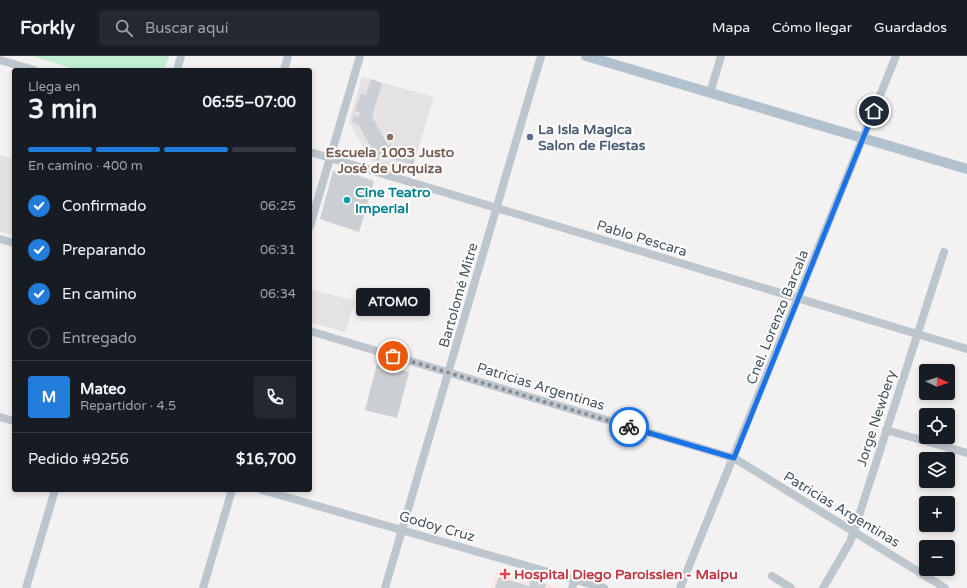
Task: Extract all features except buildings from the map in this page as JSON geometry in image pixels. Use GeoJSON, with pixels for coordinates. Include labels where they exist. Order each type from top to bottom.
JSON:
{"type":"FeatureCollection","features":[{"type":"Feature","properties":{"kind":"main road"},"geometry":{"type":"LineString","coordinates":[[586,56],[967,169]]}},
{"type":"Feature","properties":{"kind":"street"},"geometry":{"type":"LineString","coordinates":[[178,68],[181,56]]}},
{"type":"Feature","properties":{"kind":"street"},"geometry":{"type":"LineString","coordinates":[[285,68],[288,56]]}},
{"type":"Feature","properties":{"kind":"street"},"geometry":{"type":"LineString","coordinates":[[312,219],[360,56]]}},
{"type":"Feature","properties":{"kind":"street","name":"Bartolomé Mitre"},"geometry":{"type":"LineString","coordinates":[[385,588],[541,56]]}},
{"type":"Feature","properties":{"kind":"street"},"geometry":{"type":"LineString","coordinates":[[710,93],[721,56]]}},
{"type":"Feature","properties":{"kind":"street","name":"Cnel. Lorenzo Barcala"},"geometry":{"type":"LineString","coordinates":[[680,588],[896,56]]}},
{"type":"Feature","properties":{"kind":"street"},"geometry":{"type":"LineString","coordinates":[[2,61],[27,68]]}},
{"type":"Feature","properties":{"kind":"street","name":"Pablo Pescara"},"geometry":{"type":"LineString","coordinates":[[312,153],[967,349]]}},
{"type":"Feature","properties":{"kind":"street"},"geometry":{"type":"LineString","coordinates":[[0,239],[12,242]]}},
{"type":"Feature","properties":{"kind":"street","name":"Jorge Newbery"},"geometry":{"type":"LineString","coordinates":[[823,588],[850,542],[854,531],[944,252]]}},
{"type":"Feature","properties":{"kind":"street","name":"Patricias Argentinas"},"geometry":{"type":"LineString","coordinates":[[312,332],[734,458],[945,588]]}},
{"type":"Feature","properties":{"kind":"street"},"geometry":{"type":"LineString","coordinates":[[0,417],[12,420]]}},
{"type":"Feature","properties":{"kind":"street"},"geometry":{"type":"LineString","coordinates":[[886,430],[967,453]]}},
{"type":"Feature","properties":{"kind":"street"},"geometry":{"type":"LineString","coordinates":[[26,588],[54,492]]}},
{"type":"Feature","properties":{"kind":"street"},"geometry":{"type":"LineString","coordinates":[[203,588],[231,492]]}},
{"type":"Feature","properties":{"kind":"street","name":"Godoy Cruz"},"geometry":{"type":"LineString","coordinates":[[269,492],[603,588]]}},
{"type":"Feature","properties":{"kind":"street"},"geometry":{"type":"LineString","coordinates":[[772,576],[791,588]]}},
{"type":"Feature","properties":{"kind":"street"},"geometry":{"type":"LineString","coordinates":[[572,588],[575,580]]}},
{"type":"Feature","properties":{"kind":"shaded area","name":"Escuela 1003 Justo José de Urquiza"},"geometry":{"type":"Polygon","coordinates":[[[362,77],[434,97],[411,172],[371,161],[349,122],[362,77]]]}},
{"type":"Feature","properties":{"kind":"shaded area"},"geometry":{"type":"Polygon","coordinates":[[[0,155],[12,158],[12,235],[0,232],[0,155]]]}},
{"type":"Feature","properties":{"kind":"shaded area"},"geometry":{"type":"Polygon","coordinates":[[[312,290],[355,301],[345,332],[312,323],[312,290]]]}},
{"type":"Feature","properties":{"kind":"shaded area","name":"Hospital Diego Paroissien - Maipu"},"geometry":{"type":"Polygon","coordinates":[[[497,569],[560,588],[491,588],[497,569]]]}},
{"type":"Feature","properties":{"kind":"green space"},"geometry":{"type":"Polygon","coordinates":[[[33,56],[169,56],[165,68],[71,68],[33,56]]]}},
{"type":"Feature","properties":{"kind":"way so far"},"geometry":{"type":"LineString","coordinates":[[393,356],[629,427]]}},
{"type":"Feature","properties":{"kind":"place","name":"Escuela 1003 Justo José de Urquiza"},"geometry":{"type":"Point","coordinates":[390,137]}},
{"type":"Feature","properties":{"kind":"place","name":"La Isla Magica Salon de Fiestas"},"geometry":{"type":"Point","coordinates":[530,137]}},
{"type":"Feature","properties":{"kind":"place","name":"Cine Teatro Imperial"},"geometry":{"type":"Point","coordinates":[347,200]}},
{"type":"Feature","properties":{"kind":"place","name":"ATOMO"},"geometry":{"type":"Point","coordinates":[393,356]}},
{"type":"Feature","properties":{"kind":"place","name":"Hospital Diego Paroissien - Maipu"},"geometry":{"type":"Point","coordinates":[505,574]}},
{"type":"Feature","properties":{"kind":"route"},"geometry":{"type":"LineString","coordinates":[[629,427],[734,458],[874,111]]}}]}
